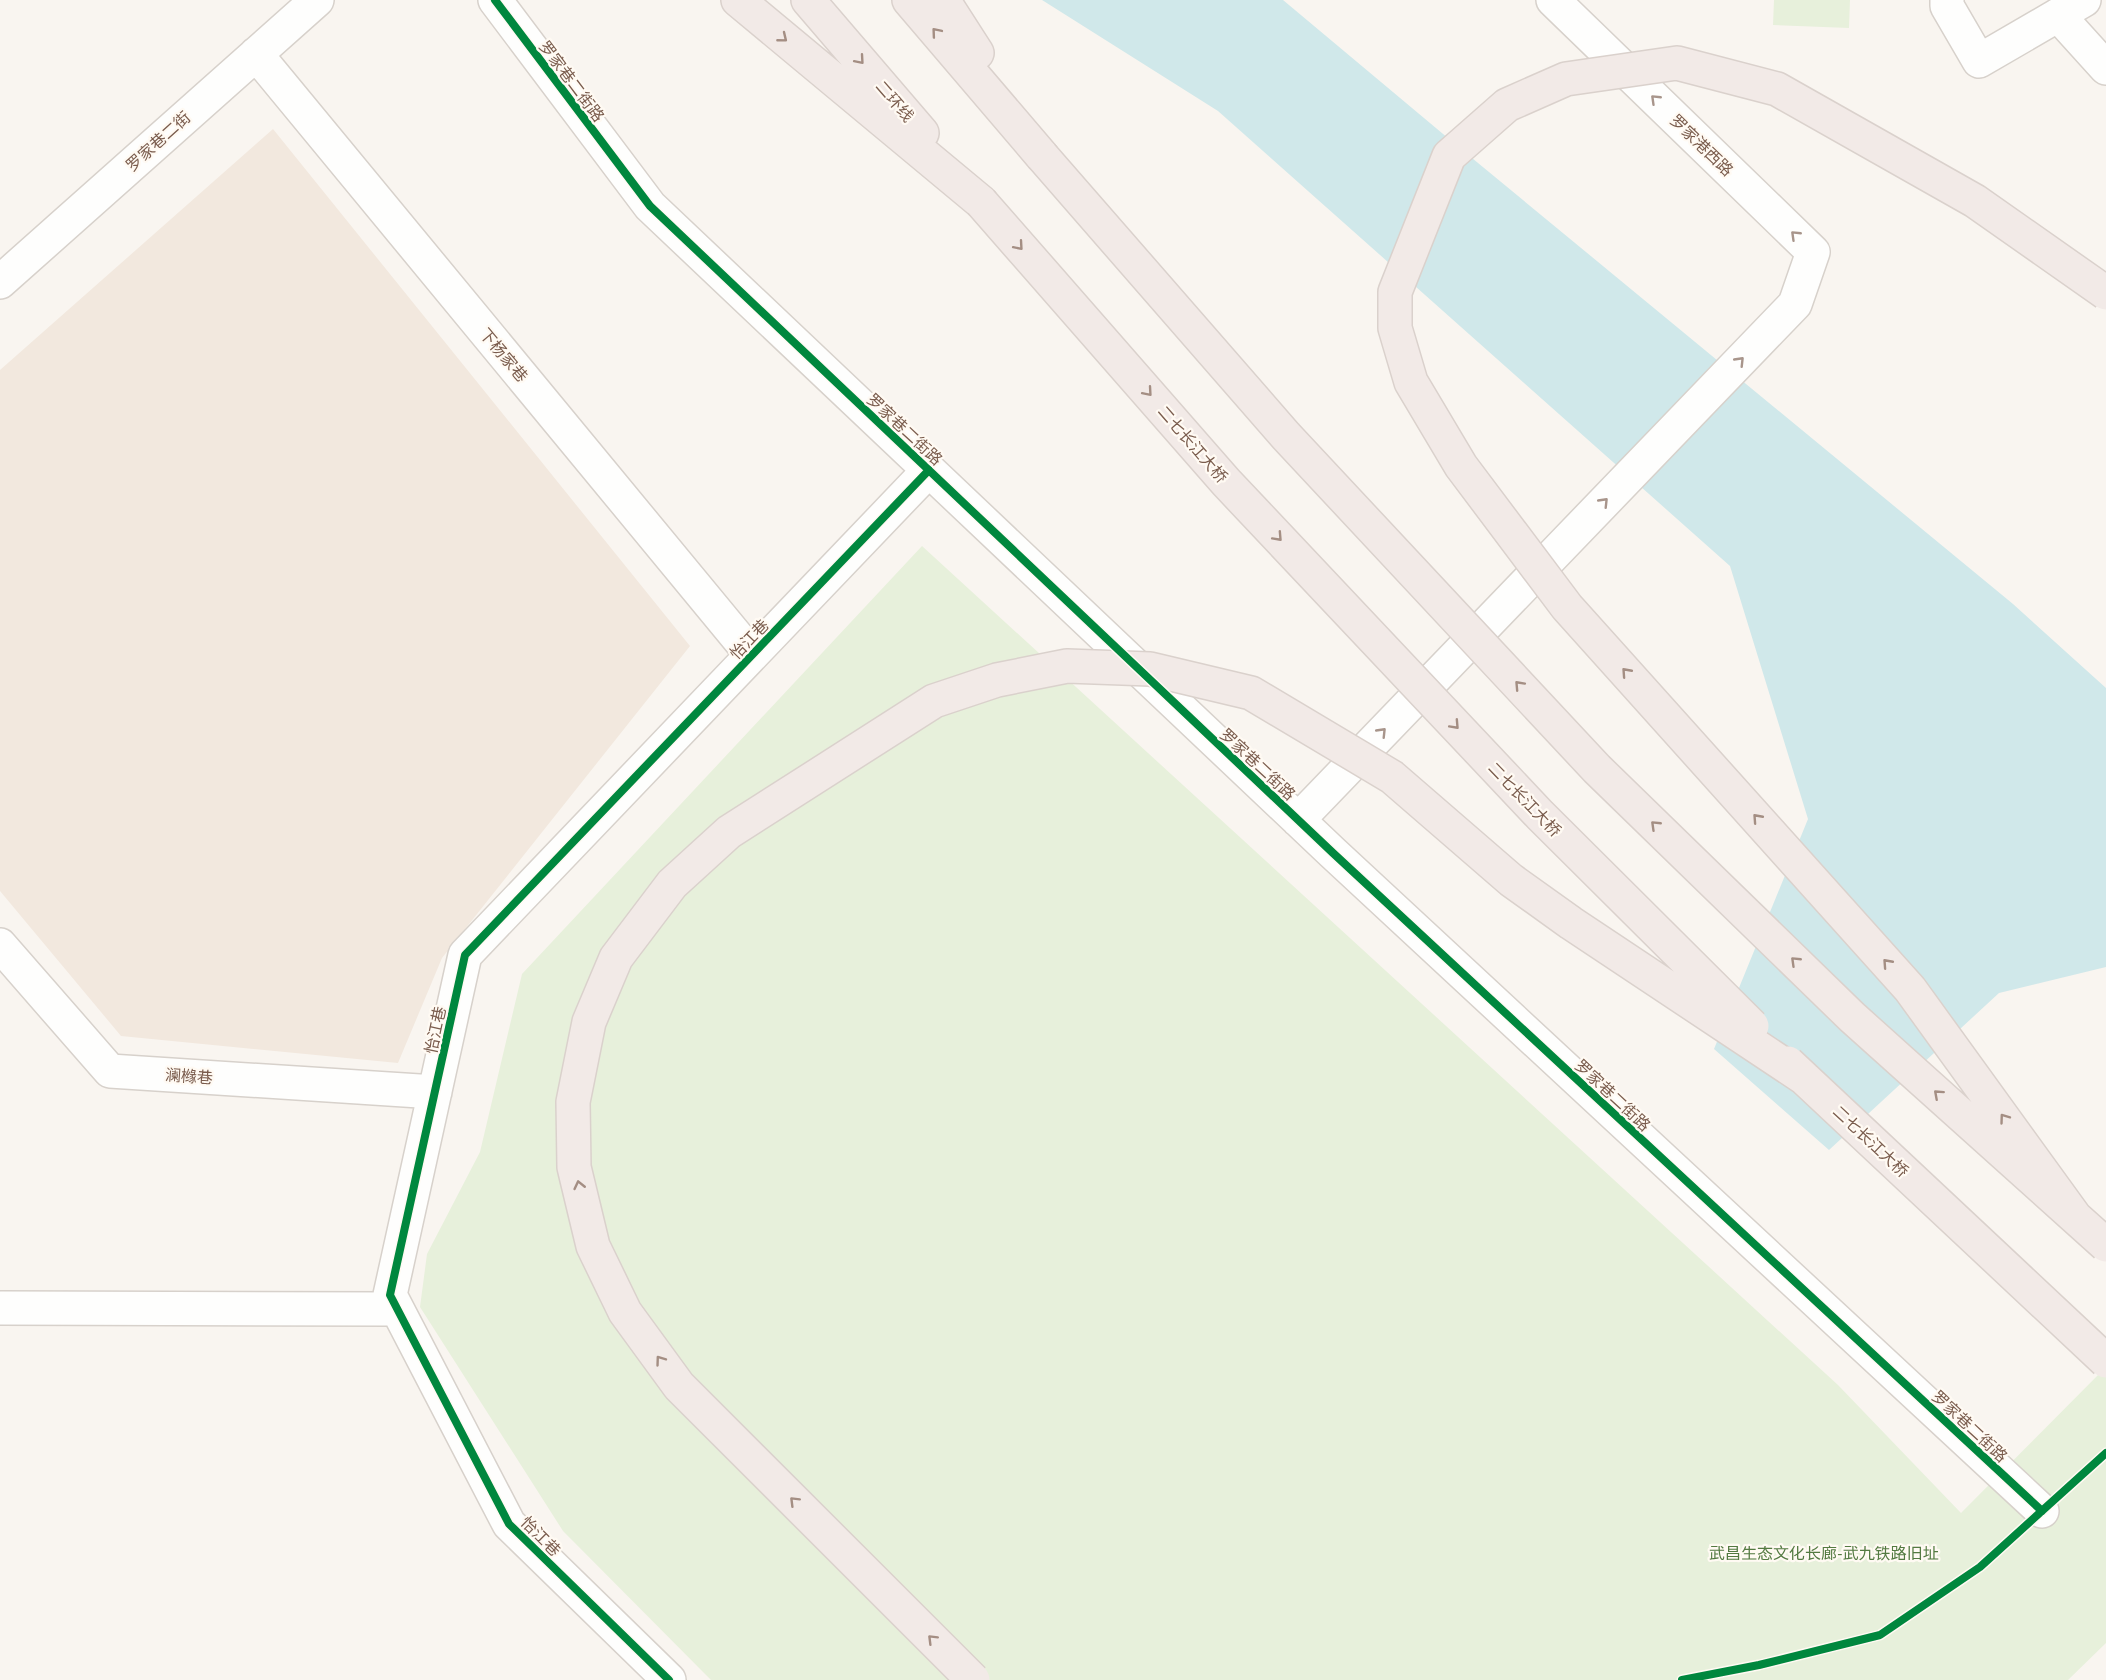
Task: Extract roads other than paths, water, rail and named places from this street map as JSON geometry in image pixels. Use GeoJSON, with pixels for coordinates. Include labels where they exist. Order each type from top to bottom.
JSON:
{"type":"FeatureCollection","features":[{"type":"Feature","properties":{"kind":"highway"},"geometry":{"type":"LineString","coordinates":[[738,0],[981,202]]}},
{"type":"Feature","properties":{"kind":"highway","name":"二环线"},"geometry":{"type":"LineString","coordinates":[[808,0],[981,202]]}},
{"type":"Feature","properties":{"kind":"highway"},"geometry":{"type":"LineString","coordinates":[[909,0],[1286,435],[1597,769],[1852,1017],[2106,1245]]}},
{"type":"Feature","properties":{"kind":"highway"},"geometry":{"type":"LineString","coordinates":[[943,0],[1042,156]]}},
{"type":"Feature","properties":{"kind":"highway"},"geometry":{"type":"LineString","coordinates":[[2075,1217],[1910,989],[1568,607],[1461,466],[1411,382],[1395,328],[1395,292],[1449,156],[1507,105],[1566,79],[1677,63],[1777,89],[1975,201],[2106,293]]}},
{"type":"Feature","properties":{"kind":"highway","name":"二七长江大桥"},"geometry":{"type":"LineString","coordinates":[[981,202],[1234,490],[1540,815],[1804,1078],[2106,1361]]}},
{"type":"Feature","properties":{"kind":"highway"},"geometry":{"type":"LineString","coordinates":[[973,1680],[679,1386],[625,1312],[592,1246],[574,1167],[573,1113],[573,1102],[589,1022],[616,958],[672,884],[729,832],[934,701],[997,680],[1067,666],[1150,669],[1251,693],[1392,777],[1520,886],[1571,923],[1804,1078]]}},
{"type":"Feature","properties":{"kind":"street","name":"罗家巷二街"},"geometry":{"type":"LineString","coordinates":[[0,282],[317,0]]}},
{"type":"Feature","properties":{"kind":"street","name":"罗家巷二街路"},"geometry":{"type":"LineString","coordinates":[[495,0],[650,206],[1298,820],[2042,1511]]}},
{"type":"Feature","properties":{"kind":"street","name":"罗家港西路"},"geometry":{"type":"LineString","coordinates":[[1298,820],[1795,304],[1812,252],[1553,0]]}},
{"type":"Feature","properties":{"kind":"street"},"geometry":{"type":"LineString","coordinates":[[1947,0],[1947,6],[1979,61],[2071,8],[2106,68]]}},
{"type":"Feature","properties":{"kind":"street","name":"下杨家巷"},"geometry":{"type":"LineString","coordinates":[[256,54],[752,655]]}},
{"type":"Feature","properties":{"kind":"street","name":"怡江巷"},"geometry":{"type":"LineString","coordinates":[[669,1680],[509,1524],[390,1295],[465,955],[929,470]]}},
{"type":"Feature","properties":{"kind":"street","name":"澜橼巷"},"geometry":{"type":"LineString","coordinates":[[0,945],[110,1071],[435,1092]]}},
{"type":"Feature","properties":{"kind":"street"},"geometry":{"type":"LineString","coordinates":[[0,1308],[398,1310]]}},
{"type":"Feature","properties":{"kind":"water"},"geometry":{"type":"Polygon","coordinates":[[[1042,0],[1283,0],[2013,604],[2106,688],[2106,967],[1999,993],[1829,1150],[1714,1049],[1808,819],[1730,566],[1218,111],[1042,0]]]}},
{"type":"Feature","properties":{"kind":"park label","name":"武昌生态文化长廊-武九铁路旧址"},"geometry":{"type":"Point","coordinates":[1824,1553]}}]}
